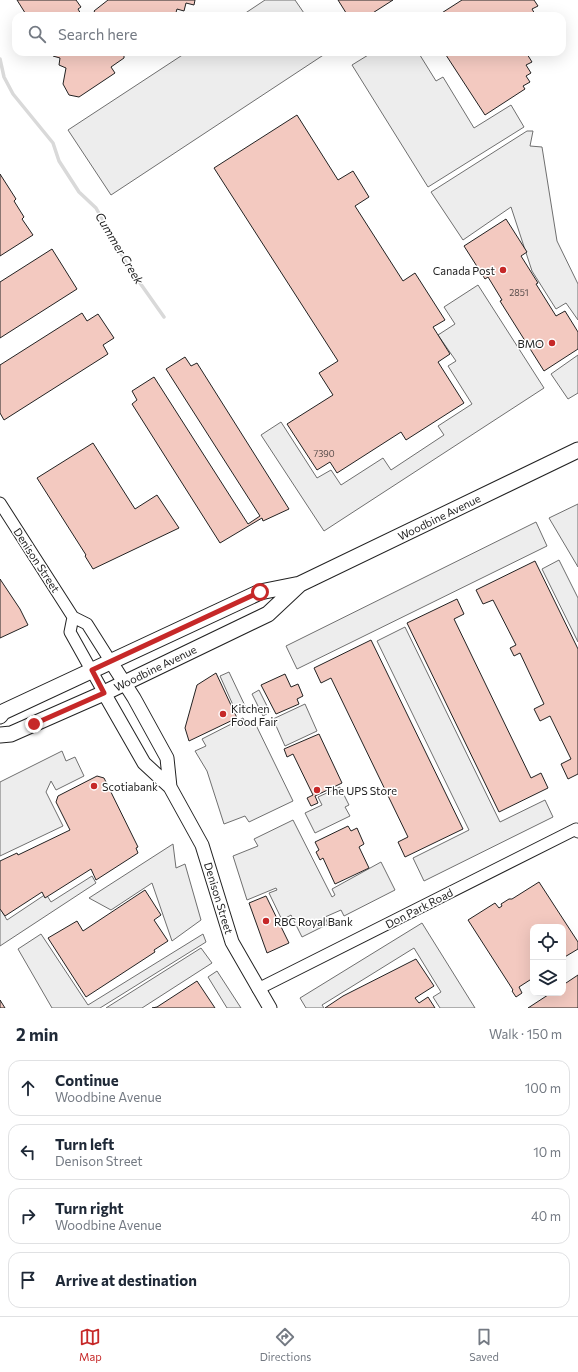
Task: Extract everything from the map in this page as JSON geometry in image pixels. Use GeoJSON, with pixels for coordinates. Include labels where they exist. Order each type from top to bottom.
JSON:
{"type":"FeatureCollection","features":[{"type":"Feature","properties":{"kind":"main road","name":"Woodbine Avenue"},"geometry":{"type":"LineString","coordinates":[[0,716],[4,712],[92,670],[260,592],[300,584],[578,450]]}},
{"type":"Feature","properties":{"kind":"main road","name":"Woodbine Avenue"},"geometry":{"type":"LineString","coordinates":[[0,735],[11,734],[104,693],[268,614],[300,584]]}},
{"type":"Feature","properties":{"kind":"street","name":"Denison Street"},"geometry":{"type":"LineString","coordinates":[[0,503],[73,617],[87,624],[125,683],[167,758],[170,787]]}},
{"type":"Feature","properties":{"kind":"street","name":"Denison Street"},"geometry":{"type":"LineString","coordinates":[[73,617],[70,632],[104,693],[144,763],[170,787],[202,845],[232,942],[270,1008]]}},
{"type":"Feature","properties":{"kind":"street","name":"Don Park Road"},"geometry":{"type":"LineString","coordinates":[[258,989],[576,829],[578,832]]}},
{"type":"Feature","properties":{"kind":"shaded area"},"geometry":{"type":"Polygon","coordinates":[[[265,0],[295,0],[303,12],[247,12],[265,0]]]}},
{"type":"Feature","properties":{"kind":"shaded area"},"geometry":{"type":"Polygon","coordinates":[[[181,56],[322,56],[111,195],[68,130],[181,56]]]}},
{"type":"Feature","properties":{"kind":"shaded area"},"geometry":{"type":"Polygon","coordinates":[[[367,56],[420,56],[436,81],[443,77],[474,128],[511,105],[524,127],[428,187],[352,65],[367,56]]]}},
{"type":"Feature","properties":{"kind":"shaded area"},"geometry":{"type":"Polygon","coordinates":[[[527,131],[533,131],[530,146],[542,147],[557,241],[578,284],[578,320],[566,303],[556,309],[532,271],[511,207],[463,240],[431,192],[527,131]]]}},
{"type":"Feature","properties":{"kind":"shaded area"},"geometry":{"type":"Polygon","coordinates":[[[478,285],[544,388],[324,531],[261,435],[281,422],[317,478],[331,470],[341,485],[383,458],[391,470],[444,435],[438,426],[472,404],[448,366],[456,361],[438,335],[455,324],[444,307],[478,285]]]}},
{"type":"Feature","properties":{"kind":"shaded area"},"geometry":{"type":"Polygon","coordinates":[[[578,355],[578,393],[568,399],[551,374],[578,355]]]}},
{"type":"Feature","properties":{"kind":"shaded area"},"geometry":{"type":"Polygon","coordinates":[[[578,504],[578,567],[549,518],[578,504]]]}},
{"type":"Feature","properties":{"kind":"shaded area"},"geometry":{"type":"Polygon","coordinates":[[[536,522],[547,546],[297,669],[286,646],[536,522]]]}},
{"type":"Feature","properties":{"kind":"shaded area"},"geometry":{"type":"Polygon","coordinates":[[[559,560],[578,598],[578,642],[542,569],[559,560]]]}},
{"type":"Feature","properties":{"kind":"shaded area"},"geometry":{"type":"Polygon","coordinates":[[[405,627],[500,822],[545,800],[553,817],[424,881],[413,858],[469,830],[377,641],[405,627]]]}},
{"type":"Feature","properties":{"kind":"shaded area"},"geometry":{"type":"Polygon","coordinates":[[[229,672],[247,710],[237,714],[220,676],[229,672]]]}},
{"type":"Feature","properties":{"kind":"shaded area"},"geometry":{"type":"Polygon","coordinates":[[[259,690],[270,712],[263,716],[252,694],[259,690]]]}},
{"type":"Feature","properties":{"kind":"shaded area"},"geometry":{"type":"Polygon","coordinates":[[[305,704],[317,731],[285,746],[273,719],[305,704]]]}},
{"type":"Feature","properties":{"kind":"shaded area"},"geometry":{"type":"Polygon","coordinates":[[[243,718],[247,725],[254,721],[293,801],[249,822],[245,816],[224,824],[207,771],[195,751],[206,746],[202,739],[243,718]]]}},
{"type":"Feature","properties":{"kind":"shaded area"},"geometry":{"type":"Polygon","coordinates":[[[62,751],[66,761],[75,757],[84,776],[56,790],[51,781],[46,792],[63,826],[0,856],[0,782],[62,751]]]}},
{"type":"Feature","properties":{"kind":"shaded area"},"geometry":{"type":"Polygon","coordinates":[[[340,787],[349,805],[345,807],[350,816],[315,833],[305,813],[322,805],[318,797],[340,787]]]}},
{"type":"Feature","properties":{"kind":"shaded area"},"geometry":{"type":"Polygon","coordinates":[[[293,820],[332,897],[335,895],[332,889],[381,862],[395,890],[344,916],[341,910],[325,917],[328,924],[302,937],[291,915],[282,920],[269,893],[277,890],[276,888],[247,900],[233,856],[258,846],[254,839],[293,820]]]}},
{"type":"Feature","properties":{"kind":"shaded area"},"geometry":{"type":"Polygon","coordinates":[[[173,844],[176,868],[185,864],[201,920],[172,941],[152,883],[111,910],[89,898],[173,844]]]}},
{"type":"Feature","properties":{"kind":"shaded area"},"geometry":{"type":"Polygon","coordinates":[[[92,876],[96,883],[0,946],[0,908],[7,920],[46,894],[51,902],[92,876]]]}},
{"type":"Feature","properties":{"kind":"shaded area"},"geometry":{"type":"Polygon","coordinates":[[[422,923],[475,1008],[440,1008],[433,997],[441,992],[414,948],[322,1005],[324,1008],[306,1008],[300,998],[422,923]]]}},
{"type":"Feature","properties":{"kind":"shaded area"},"geometry":{"type":"Polygon","coordinates":[[[41,934],[88,1005],[203,934],[206,942],[100,1008],[52,1008],[18,949],[41,934]]]}},
{"type":"Feature","properties":{"kind":"shaded area"},"geometry":{"type":"Polygon","coordinates":[[[201,948],[212,963],[142,1008],[106,1008],[201,948]]]}},
{"type":"Feature","properties":{"kind":"shaded area"},"geometry":{"type":"Polygon","coordinates":[[[217,971],[241,1008],[227,1008],[208,977],[217,971]]]}},
{"type":"Feature","properties":{"kind":"building"},"geometry":{"type":"Polygon","coordinates":[[[17,0],[76,0],[81,7],[78,9],[80,12],[24,12],[17,0]]]}},
{"type":"Feature","properties":{"kind":"building"},"geometry":{"type":"Polygon","coordinates":[[[108,0],[195,0],[194,5],[186,3],[184,11],[177,9],[176,12],[94,11],[108,0]]]}},
{"type":"Feature","properties":{"kind":"building"},"geometry":{"type":"Polygon","coordinates":[[[338,0],[393,0],[374,12],[346,12],[338,0]]]}},
{"type":"Feature","properties":{"kind":"building"},"geometry":{"type":"Polygon","coordinates":[[[462,0],[534,0],[538,6],[532,9],[534,12],[443,12],[462,0]]]}},
{"type":"Feature","properties":{"kind":"building"},"geometry":{"type":"Polygon","coordinates":[[[53,56],[124,56],[124,58],[111,67],[115,73],[79,97],[69,95],[63,84],[66,68],[59,65],[60,58],[53,56]]]}},
{"type":"Feature","properties":{"kind":"building"},"geometry":{"type":"Polygon","coordinates":[[[447,56],[528,56],[532,62],[526,65],[531,73],[526,76],[530,82],[523,86],[525,89],[485,115],[447,56]]]}},
{"type":"Feature","properties":{"kind":"building"},"geometry":{"type":"Polygon","coordinates":[[[297,115],[338,180],[353,171],[369,197],[355,206],[403,281],[415,273],[445,320],[433,327],[450,354],[438,362],[464,403],[406,440],[401,432],[337,473],[330,462],[317,470],[287,424],[333,395],[319,373],[338,361],[214,168],[297,115]]]}},
{"type":"Feature","properties":{"kind":"building"},"geometry":{"type":"Polygon","coordinates":[[[0,174],[16,199],[14,201],[24,217],[22,219],[33,235],[0,256],[0,174]]]}},
{"type":"Feature","properties":{"kind":"building"},"geometry":{"type":"Polygon","coordinates":[[[506,219],[527,252],[521,256],[556,316],[565,311],[578,332],[578,349],[544,371],[500,301],[502,300],[488,277],[485,279],[464,246],[506,219]]]}},
{"type":"Feature","properties":{"kind":"building"},"geometry":{"type":"Polygon","coordinates":[[[52,249],[77,289],[0,338],[0,282],[52,249]]]}},
{"type":"Feature","properties":{"kind":"building"},"geometry":{"type":"Polygon","coordinates":[[[82,313],[87,321],[98,314],[114,338],[103,345],[108,354],[4,420],[0,413],[0,365],[82,313]]]}},
{"type":"Feature","properties":{"kind":"building"},"geometry":{"type":"Polygon","coordinates":[[[185,357],[191,366],[197,363],[289,509],[263,521],[262,518],[220,543],[132,404],[137,400],[132,391],[154,377],[248,524],[260,516],[166,369],[185,357]]]}},
{"type":"Feature","properties":{"kind":"building"},"geometry":{"type":"Polygon","coordinates":[[[93,443],[135,509],[157,495],[179,528],[93,569],[85,556],[86,555],[37,478],[93,443]]]}},
{"type":"Feature","properties":{"kind":"building"},"geometry":{"type":"Polygon","coordinates":[[[535,561],[578,649],[578,774],[568,779],[561,764],[571,759],[550,716],[540,721],[534,709],[544,704],[520,653],[514,656],[510,648],[516,645],[493,600],[483,604],[476,590],[535,561]]]}},
{"type":"Feature","properties":{"kind":"building"},"geometry":{"type":"Polygon","coordinates":[[[0,579],[20,609],[28,625],[0,638],[0,579]]]}},
{"type":"Feature","properties":{"kind":"building"},"geometry":{"type":"Polygon","coordinates":[[[457,599],[464,614],[454,619],[531,778],[541,773],[548,788],[499,812],[407,623],[457,599]]]}},
{"type":"Feature","properties":{"kind":"building"},"geometry":{"type":"Polygon","coordinates":[[[371,640],[463,829],[405,857],[398,842],[408,837],[331,678],[321,683],[314,668],[371,640]]]}},
{"type":"Feature","properties":{"kind":"building"},"geometry":{"type":"Polygon","coordinates":[[[216,673],[237,718],[189,741],[185,728],[197,685],[216,673]]]}},
{"type":"Feature","properties":{"kind":"building"},"geometry":{"type":"Polygon","coordinates":[[[285,674],[291,687],[298,684],[303,696],[297,699],[299,704],[276,714],[261,685],[285,674]]]}},
{"type":"Feature","properties":{"kind":"building"},"geometry":{"type":"Polygon","coordinates":[[[319,734],[342,783],[315,796],[318,803],[311,806],[307,798],[313,795],[293,754],[287,757],[284,749],[319,734]]]}},
{"type":"Feature","properties":{"kind":"building"},"geometry":{"type":"Polygon","coordinates":[[[97,776],[104,778],[138,847],[136,848],[138,853],[96,880],[91,869],[45,898],[42,892],[5,916],[0,909],[0,861],[17,853],[18,855],[70,830],[56,802],[58,796],[97,776]]]}},
{"type":"Feature","properties":{"kind":"building"},"geometry":{"type":"Polygon","coordinates":[[[348,826],[351,831],[357,828],[364,844],[359,847],[369,868],[335,884],[323,858],[320,860],[316,852],[319,850],[315,842],[348,826]]]}},
{"type":"Feature","properties":{"kind":"building"},"geometry":{"type":"Polygon","coordinates":[[[539,882],[578,942],[578,949],[566,956],[566,924],[530,924],[530,980],[519,987],[522,993],[516,997],[468,920],[495,903],[499,908],[502,906],[501,904],[509,899],[512,899],[539,882]]]}},
{"type":"Feature","properties":{"kind":"building"},"geometry":{"type":"Polygon","coordinates":[[[145,890],[161,915],[154,920],[168,941],[154,950],[155,952],[86,997],[48,938],[77,921],[83,931],[145,890]]]}},
{"type":"Feature","properties":{"kind":"building","name":"RBC Royal Bank"},"geometry":{"type":"Polygon","coordinates":[[[266,896],[289,943],[267,953],[249,903],[266,896]]]}},
{"type":"Feature","properties":{"kind":"building"},"geometry":{"type":"Polygon","coordinates":[[[416,959],[434,986],[415,998],[419,1003],[428,997],[435,1008],[325,1008],[343,996],[416,959]]]}},
{"type":"Feature","properties":{"kind":"building"},"geometry":{"type":"Polygon","coordinates":[[[578,975],[578,1008],[528,1008],[546,996],[566,996],[566,983],[578,975]]]}},
{"type":"Feature","properties":{"kind":"building"},"geometry":{"type":"Polygon","coordinates":[[[197,981],[215,1008],[152,1008],[157,1007],[197,981]]]}},
{"type":"Feature","properties":{"kind":"building"},"geometry":{"type":"Polygon","coordinates":[[[0,1000],[5,1008],[0,1008],[0,1000]]]}},
{"type":"Feature","properties":{"kind":"waterway","name":"Cummer Creek"},"geometry":{"type":"LineString","coordinates":[[0,59],[4,77],[13,94],[53,143],[59,161],[79,192],[96,208],[128,266],[164,317]]}},
{"type":"Feature","properties":{"kind":"place","name":"Canada Post"},"geometry":{"type":"Point","coordinates":[503,270]}},
{"type":"Feature","properties":{"kind":"place","name":"BMO"},"geometry":{"type":"Point","coordinates":[552,343]}},
{"type":"Feature","properties":{"kind":"place","name":"Kitchen Food Fair"},"geometry":{"type":"Point","coordinates":[223,714]}},
{"type":"Feature","properties":{"kind":"place","name":"Scotiabank"},"geometry":{"type":"Point","coordinates":[94,786]}},
{"type":"Feature","properties":{"kind":"place","name":"The UPS Store"},"geometry":{"type":"Point","coordinates":[317,790]}},
{"type":"Feature","properties":{"kind":"place","name":"RBC Royal Bank"},"geometry":{"type":"Point","coordinates":[266,921]}},
{"type":"Feature","properties":{"kind":"route"},"geometry":{"type":"LineString","coordinates":[[34,724],[104,693],[92,670],[260,592]]}}]}
